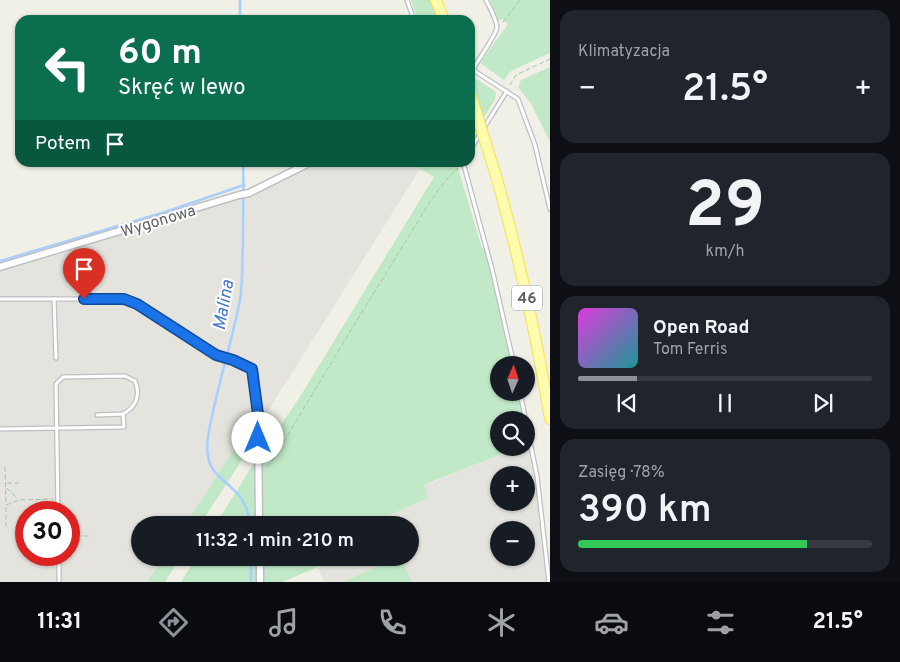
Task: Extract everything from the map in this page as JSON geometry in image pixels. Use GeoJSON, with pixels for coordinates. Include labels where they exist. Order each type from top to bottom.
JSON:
{"type":"FeatureCollection","features":[{"type":"Feature","properties":{"kind":"main road"},"geometry":{"type":"LineString","coordinates":[[436,0],[442,15]]}},
{"type":"Feature","properties":{"kind":"main road","name":"46"},"geometry":{"type":"LineString","coordinates":[[475,109],[497,179],[516,250],[534,330],[550,418]]}},
{"type":"Feature","properties":{"kind":"street","name":"Wygonowa"},"geometry":{"type":"LineString","coordinates":[[0,267],[238,194],[249,193],[301,167]]}},
{"type":"Feature","properties":{"kind":"street"},"geometry":{"type":"LineString","coordinates":[[258,414],[259,516]]}},
{"type":"Feature","properties":{"kind":"street"},"geometry":{"type":"LineString","coordinates":[[260,566],[260,582]]}},
{"type":"Feature","properties":{"kind":"lane"},"geometry":{"type":"LineString","coordinates":[[407,0],[412,15]]}},
{"type":"Feature","properties":{"kind":"lane"},"geometry":{"type":"LineString","coordinates":[[475,65],[497,28],[486,0]]}},
{"type":"Feature","properties":{"kind":"lane"},"geometry":{"type":"LineString","coordinates":[[475,73],[518,99],[535,145],[550,209]]}},
{"type":"Feature","properties":{"kind":"lane"},"geometry":{"type":"LineString","coordinates":[[475,142],[507,91]]}},
{"type":"Feature","properties":{"kind":"lane"},"geometry":{"type":"LineString","coordinates":[[464,167],[492,269],[512,356]]}},
{"type":"Feature","properties":{"kind":"lane"},"geometry":{"type":"LineString","coordinates":[[0,299],[114,298],[129,301],[147,310],[216,355],[233,360],[252,369],[258,414]]}},
{"type":"Feature","properties":{"kind":"lane"},"geometry":{"type":"LineString","coordinates":[[54,299],[56,358]]}},
{"type":"Feature","properties":{"kind":"lane"},"geometry":{"type":"LineString","coordinates":[[58,501],[56,384],[63,377],[125,376],[135,382],[138,393],[134,404],[123,414],[97,415]]}},
{"type":"Feature","properties":{"kind":"lane"},"geometry":{"type":"LineString","coordinates":[[522,401],[537,476],[549,582]]}},
{"type":"Feature","properties":{"kind":"lane"},"geometry":{"type":"LineString","coordinates":[[0,429],[124,428],[123,414]]}},
{"type":"Feature","properties":{"kind":"lane"},"geometry":{"type":"LineString","coordinates":[[59,566],[59,582]]}},
{"type":"Feature","properties":{"kind":"path"},"geometry":{"type":"LineString","coordinates":[[497,28],[520,0]]}},
{"type":"Feature","properties":{"kind":"path"},"geometry":{"type":"LineString","coordinates":[[507,91],[516,75],[550,58]]}},
{"type":"Feature","properties":{"kind":"path"},"geometry":{"type":"LineString","coordinates":[[259,478],[274,458],[358,318],[442,185],[460,167]]}},
{"type":"Feature","properties":{"kind":"path"},"geometry":{"type":"LineString","coordinates":[[6,467],[6,527]]}},
{"type":"Feature","properties":{"kind":"path"},"geometry":{"type":"LineString","coordinates":[[6,483],[19,483]]}},
{"type":"Feature","properties":{"kind":"path"},"geometry":{"type":"LineString","coordinates":[[6,487],[19,500]]}},
{"type":"Feature","properties":{"kind":"path"},"geometry":{"type":"LineString","coordinates":[[6,505],[19,500],[53,499]]}},
{"type":"Feature","properties":{"kind":"path"},"geometry":{"type":"LineString","coordinates":[[80,536],[91,536]]}},
{"type":"Feature","properties":{"kind":"shaded area"},"geometry":{"type":"Polygon","coordinates":[[[311,167],[416,167],[420,169],[263,419],[258,414],[191,516],[131,516],[131,566],[158,566],[147,582],[0,582],[0,272],[250,196],[311,167]]]}},
{"type":"Feature","properties":{"kind":"shaded area"},"geometry":{"type":"Polygon","coordinates":[[[497,456],[533,456],[535,466],[490,466],[490,511],[535,511],[535,466],[549,582],[412,582],[405,566],[419,566],[419,516],[388,516],[428,498],[424,486],[497,456]]]}},
{"type":"Feature","properties":{"kind":"shaded area"},"geometry":{"type":"Polygon","coordinates":[[[378,566],[343,582],[324,582],[318,567],[378,566]]]}},
{"type":"Feature","properties":{"kind":"green space"},"geometry":{"type":"Polygon","coordinates":[[[411,0],[436,0],[442,15],[416,15],[411,0]]]}},
{"type":"Feature","properties":{"kind":"green space"},"geometry":{"type":"Polygon","coordinates":[[[490,0],[550,0],[550,53],[511,71],[504,80],[480,63],[508,24],[503,19],[498,21],[490,0]]]}},
{"type":"Feature","properties":{"kind":"green space"},"geometry":{"type":"Polygon","coordinates":[[[550,67],[550,142],[531,104],[518,87],[521,80],[550,67]]]}},
{"type":"Feature","properties":{"kind":"green space"},"geometry":{"type":"Polygon","coordinates":[[[475,79],[496,92],[495,100],[475,131],[475,79]]]}},
{"type":"Feature","properties":{"kind":"green space"},"geometry":{"type":"Polygon","coordinates":[[[416,167],[458,167],[482,248],[486,249],[512,356],[490,356],[490,401],[522,401],[524,411],[490,411],[490,456],[497,456],[424,485],[428,498],[388,516],[221,516],[256,460],[301,395],[434,177],[416,167]]]}},
{"type":"Feature","properties":{"kind":"green space"},"geometry":{"type":"Polygon","coordinates":[[[256,416],[256,438],[206,516],[191,516],[256,416]]]}},
{"type":"Feature","properties":{"kind":"green space"},"geometry":{"type":"Polygon","coordinates":[[[158,566],[175,566],[165,582],[147,582],[158,566]]]}},
{"type":"Feature","properties":{"kind":"green space"},"geometry":{"type":"Polygon","coordinates":[[[191,566],[318,566],[282,582],[181,582],[191,566]]]}},
{"type":"Feature","properties":{"kind":"green space"},"geometry":{"type":"Polygon","coordinates":[[[378,566],[405,566],[412,582],[343,582],[378,566]]]}},
{"type":"Feature","properties":{"kind":"waterway","name":"Malina"},"geometry":{"type":"LineString","coordinates":[[240,0],[240,15]]}},
{"type":"Feature","properties":{"kind":"waterway","name":"Malina"},"geometry":{"type":"LineString","coordinates":[[243,167],[241,293],[210,425],[207,450],[211,465],[216,473],[237,493],[243,501],[249,516]]}},
{"type":"Feature","properties":{"kind":"waterway"},"geometry":{"type":"LineString","coordinates":[[0,261],[165,212],[244,185]]}},
{"type":"Feature","properties":{"kind":"waterway","name":"Malina"},"geometry":{"type":"LineString","coordinates":[[251,566],[251,582]]}},
{"type":"Feature","properties":{"kind":"route"},"geometry":{"type":"LineString","coordinates":[[84,299],[114,298],[124,299],[137,304],[216,355],[233,360],[252,369],[258,414],[258,438]]}}]}
